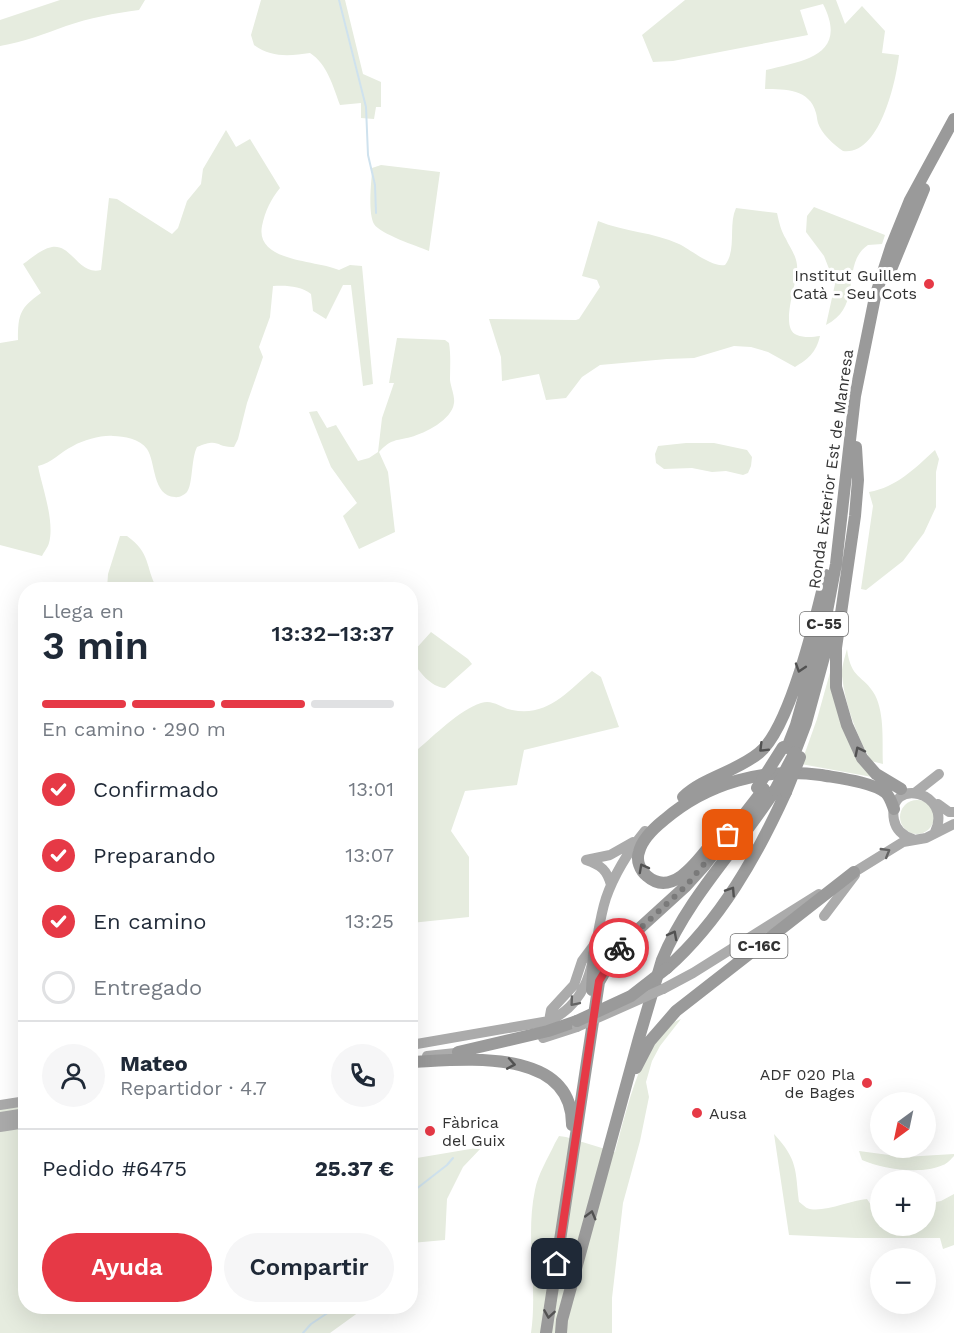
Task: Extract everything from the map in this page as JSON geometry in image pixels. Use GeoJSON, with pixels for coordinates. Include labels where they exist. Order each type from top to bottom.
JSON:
{"type":"FeatureCollection","features":[{"type":"Feature","properties":{"kind":"highway","name":"Ronda Exterior Est de Manresa"},"geometry":{"type":"LineString","coordinates":[[791,750],[825,622],[836,564],[855,396],[875,297],[909,200],[954,119]]}},
{"type":"Feature","properties":{"kind":"highway","name":"Ronda Exterior Est de Manresa"},"geometry":{"type":"LineString","coordinates":[[626,1091],[639,1038],[669,943],[690,908],[746,833],[806,723],[832,627],[843,566],[856,447],[872,345],[891,271],[918,203],[954,133]]}},
{"type":"Feature","properties":{"kind":"highway"},"geometry":{"type":"LineString","coordinates":[[856,447],[858,480],[855,516],[836,648],[836,687],[847,725],[862,758],[876,774],[909,791]]}},
{"type":"Feature","properties":{"kind":"highway"},"geometry":{"type":"LineString","coordinates":[[678,802],[687,794],[752,758],[772,738],[782,720],[811,633],[826,575],[831,544],[838,532]]}},
{"type":"Feature","properties":{"kind":"highway"},"geometry":{"type":"LineString","coordinates":[[458,1052],[577,1024],[630,996],[667,968],[693,943],[720,909],[760,844],[770,790],[791,750]]}},
{"type":"Feature","properties":{"kind":"highway"},"geometry":{"type":"LineString","coordinates":[[770,790],[683,876],[670,883],[664,883],[652,880],[644,873],[639,863],[638,853],[645,839],[661,822],[688,802],[746,777],[801,774],[848,780],[883,791],[894,809]]}},
{"type":"Feature","properties":{"kind":"highway","name":"Ronda Exterior Est de Manresa"},"geometry":{"type":"LineString","coordinates":[[587,1054],[599,981],[619,947],[686,886],[770,790]]}},
{"type":"Feature","properties":{"kind":"highway","name":"C-16C"},"geometry":{"type":"LineString","coordinates":[[626,1091],[651,1041],[676,1011],[857,870]]}},
{"type":"Feature","properties":{"kind":"highway"},"geometry":{"type":"LineString","coordinates":[[587,1054],[595,948]]}},
{"type":"Feature","properties":{"kind":"highway","name":"C-55"},"geometry":{"type":"LineString","coordinates":[[546,1333],[587,1054]]}},
{"type":"Feature","properties":{"kind":"highway"},"geometry":{"type":"LineString","coordinates":[[418,1061],[477,1059],[498,1061],[538,1070],[557,1083],[568,1099],[573,1116],[566,1168],[568,1194]]}},
{"type":"Feature","properties":{"kind":"highway","name":"C-55"},"geometry":{"type":"LineString","coordinates":[[561,1333],[565,1309],[626,1091]]}},
{"type":"Feature","properties":{"kind":"main road"},"geometry":{"type":"LineString","coordinates":[[418,1044],[549,1021],[566,1012],[579,997],[585,985],[602,912],[611,885],[618,869],[638,839],[652,823],[678,802],[732,777],[784,768],[820,770],[924,793],[949,812],[954,812]]}},
{"type":"Feature","properties":{"kind":"main road"},"geometry":{"type":"LineString","coordinates":[[913,839],[904,836],[897,829],[894,809],[899,800],[909,791],[939,774],[932,785],[941,820],[933,834]]}},
{"type":"Feature","properties":{"kind":"main road"},"geometry":{"type":"LineString","coordinates":[[933,834],[954,824]]}},
{"type":"Feature","properties":{"kind":"main road","name":"C-16C"},"geometry":{"type":"LineString","coordinates":[[577,1024],[663,989],[703,968],[903,842],[926,838],[933,834]]}},
{"type":"Feature","properties":{"kind":"main road"},"geometry":{"type":"LineString","coordinates":[[611,885],[602,866],[586,860],[610,855],[638,839]]}},
{"type":"Feature","properties":{"kind":"main road"},"geometry":{"type":"LineString","coordinates":[[824,916],[857,870]]}},
{"type":"Feature","properties":{"kind":"main road"},"geometry":{"type":"LineString","coordinates":[[418,1060],[458,1052]]}},
{"type":"Feature","properties":{"kind":"main road"},"geometry":{"type":"LineString","coordinates":[[0,1105],[18,1102]]}},
{"type":"Feature","properties":{"kind":"main road"},"geometry":{"type":"LineString","coordinates":[[0,1110],[18,1107]]}},
{"type":"Feature","properties":{"kind":"main road"},"geometry":{"type":"LineString","coordinates":[[0,1117],[18,1114]]}},
{"type":"Feature","properties":{"kind":"main road"},"geometry":{"type":"LineString","coordinates":[[0,1127],[18,1124]]}},
{"type":"Feature","properties":{"kind":"shaded area"},"geometry":{"type":"Polygon","coordinates":[[[60,0],[145,0],[139,10],[111,14],[0,46],[0,20],[60,0]]]}},
{"type":"Feature","properties":{"kind":"shaded area"},"geometry":{"type":"Polygon","coordinates":[[[261,0],[345,0],[363,74],[381,82],[381,107],[376,107],[374,119],[361,118],[361,103],[340,105],[325,69],[310,53],[274,54],[254,45],[251,35],[261,0]]]}},
{"type":"Feature","properties":{"kind":"shaded area"},"geometry":{"type":"Polygon","coordinates":[[[685,0],[836,0],[845,24],[862,6],[885,31],[882,53],[899,55],[890,98],[876,130],[867,142],[856,149],[843,151],[822,131],[813,105],[808,99],[788,90],[765,89],[766,70],[808,59],[826,45],[830,35],[830,21],[823,4],[800,10],[808,35],[673,61],[653,62],[642,35],[685,0]]]}},
{"type":"Feature","properties":{"kind":"shaded area"},"geometry":{"type":"Polygon","coordinates":[[[226,130],[236,147],[250,139],[280,188],[269,206],[262,226],[262,238],[268,247],[289,258],[339,270],[350,265],[362,266],[373,384],[363,386],[351,285],[343,285],[326,319],[313,311],[311,294],[307,291],[293,287],[273,286],[270,317],[259,347],[263,357],[247,403],[238,439],[234,447],[210,443],[197,447],[187,492],[177,497],[162,491],[158,485],[150,455],[140,443],[117,436],[93,438],[73,446],[38,466],[50,525],[49,543],[42,556],[0,545],[0,343],[18,340],[22,312],[41,293],[23,264],[44,250],[59,247],[87,269],[101,270],[109,198],[117,199],[172,234],[178,228],[187,201],[201,184],[203,169],[226,130]]]}},
{"type":"Feature","properties":{"kind":"shaded area"},"geometry":{"type":"Polygon","coordinates":[[[381,165],[440,172],[429,251],[391,236],[374,224],[370,206],[372,168],[381,165]]]}},
{"type":"Feature","properties":{"kind":"shaded area"},"geometry":{"type":"Polygon","coordinates":[[[814,207],[885,235],[882,244],[868,245],[860,253],[855,263],[845,307],[838,317],[826,325],[835,284],[824,256],[806,232],[807,216],[814,207]]]}},
{"type":"Feature","properties":{"kind":"shaded area"},"geometry":{"type":"Polygon","coordinates":[[[736,208],[777,213],[781,230],[797,265],[789,323],[792,331],[797,335],[820,336],[814,351],[804,361],[795,367],[768,352],[751,347],[734,346],[694,358],[600,365],[582,377],[566,398],[546,400],[539,374],[502,381],[501,357],[489,319],[579,319],[600,287],[597,280],[582,276],[598,221],[669,240],[714,264],[725,265],[731,252],[736,208]]]}},
{"type":"Feature","properties":{"kind":"shaded area"},"geometry":{"type":"Polygon","coordinates":[[[397,338],[445,340],[449,343],[450,380],[454,403],[448,415],[437,425],[417,435],[390,443],[379,452],[388,472],[395,532],[359,549],[343,516],[357,503],[331,467],[309,412],[317,411],[327,428],[336,425],[358,461],[378,452],[382,418],[394,383],[389,383],[397,338]]]}},
{"type":"Feature","properties":{"kind":"shaded area"},"geometry":{"type":"Polygon","coordinates":[[[714,443],[747,450],[752,457],[751,466],[748,473],[743,475],[692,468],[664,469],[656,463],[655,454],[658,446],[714,443]]]}},
{"type":"Feature","properties":{"kind":"shaded area"},"geometry":{"type":"Polygon","coordinates":[[[935,450],[939,459],[936,472],[936,507],[924,533],[903,561],[866,590],[861,589],[873,506],[869,492],[897,482],[935,450]]]}},
{"type":"Feature","properties":{"kind":"shaded area"},"geometry":{"type":"Polygon","coordinates":[[[120,536],[127,536],[144,554],[154,582],[107,582],[120,536]]]}},
{"type":"Feature","properties":{"kind":"shaded area"},"geometry":{"type":"Polygon","coordinates":[[[431,632],[472,664],[445,688],[440,687],[430,682],[418,668],[418,646],[431,632]]]}},
{"type":"Feature","properties":{"kind":"shaded area"},"geometry":{"type":"Polygon","coordinates":[[[847,649],[854,672],[871,688],[878,703],[882,720],[883,764],[871,761],[856,731],[849,709],[842,673],[847,649]]]}},
{"type":"Feature","properties":{"kind":"shaded area"},"geometry":{"type":"Polygon","coordinates":[[[831,669],[872,777],[801,764],[831,669]]]}},
{"type":"Feature","properties":{"kind":"shaded area"},"geometry":{"type":"Polygon","coordinates":[[[592,671],[601,677],[619,727],[524,750],[517,785],[465,791],[451,831],[469,857],[469,917],[418,922],[418,749],[473,706],[489,702],[512,710],[536,710],[547,706],[592,671]]]}},
{"type":"Feature","properties":{"kind":"shaded area"},"geometry":{"type":"Polygon","coordinates":[[[917,800],[929,805],[934,817],[929,829],[917,834],[905,829],[900,817],[905,805],[917,800]]]}},
{"type":"Feature","properties":{"kind":"shaded area"},"geometry":{"type":"Polygon","coordinates":[[[681,1019],[660,1046],[652,1061],[646,1082],[649,1097],[623,1203],[612,1298],[612,1333],[531,1333],[533,1315],[532,1208],[536,1184],[544,1166],[559,1136],[615,1152],[630,1097],[646,1057],[667,1027],[681,1019]]]}},
{"type":"Feature","properties":{"kind":"shaded area"},"geometry":{"type":"Polygon","coordinates":[[[18,1101],[18,1314],[356,1314],[330,1333],[0,1333],[0,1104],[18,1101]]]}},
{"type":"Feature","properties":{"kind":"shaded area"},"geometry":{"type":"Polygon","coordinates":[[[774,1134],[782,1143],[794,1165],[799,1202],[806,1208],[820,1209],[867,1199],[870,1204],[870,1236],[936,1236],[936,1202],[954,1194],[954,1245],[943,1249],[940,1238],[789,1235],[774,1134]]]}},
{"type":"Feature","properties":{"kind":"shaded area"},"geometry":{"type":"Polygon","coordinates":[[[482,1147],[463,1167],[447,1199],[445,1240],[418,1242],[418,1158],[482,1147]]]}},
{"type":"Feature","properties":{"kind":"shaded area"},"geometry":{"type":"Polygon","coordinates":[[[859,1151],[870,1152],[870,1158],[936,1158],[936,1155],[954,1154],[946,1164],[924,1170],[902,1170],[862,1160],[859,1151]]]}},
{"type":"Feature","properties":{"kind":"waterway"},"geometry":{"type":"LineString","coordinates":[[339,0],[366,107],[368,155],[375,185],[376,213]]}},
{"type":"Feature","properties":{"kind":"waterway"},"geometry":{"type":"LineString","coordinates":[[418,1188],[453,1158]]}},
{"type":"Feature","properties":{"kind":"waterway"},"geometry":{"type":"LineString","coordinates":[[303,1333],[311,1324],[326,1314]]}},
{"type":"Feature","properties":{"kind":"way so far"},"geometry":{"type":"LineString","coordinates":[[619,948],[664,903],[686,886],[728,835]]}},
{"type":"Feature","properties":{"kind":"place","name":"Institut Guillem Catà - Seu Cots"},"geometry":{"type":"Point","coordinates":[929,284]}},
{"type":"Feature","properties":{"kind":"place","name":"ADF 020 Pla de Bages"},"geometry":{"type":"Point","coordinates":[867,1083]}},
{"type":"Feature","properties":{"kind":"place","name":"Ausa"},"geometry":{"type":"Point","coordinates":[697,1113]}},
{"type":"Feature","properties":{"kind":"place","name":"Fàbrica del Guix"},"geometry":{"type":"Point","coordinates":[430,1131]}},
{"type":"Feature","properties":{"kind":"route"},"geometry":{"type":"LineString","coordinates":[[557,1264],[599,981],[619,948]]}}]}
